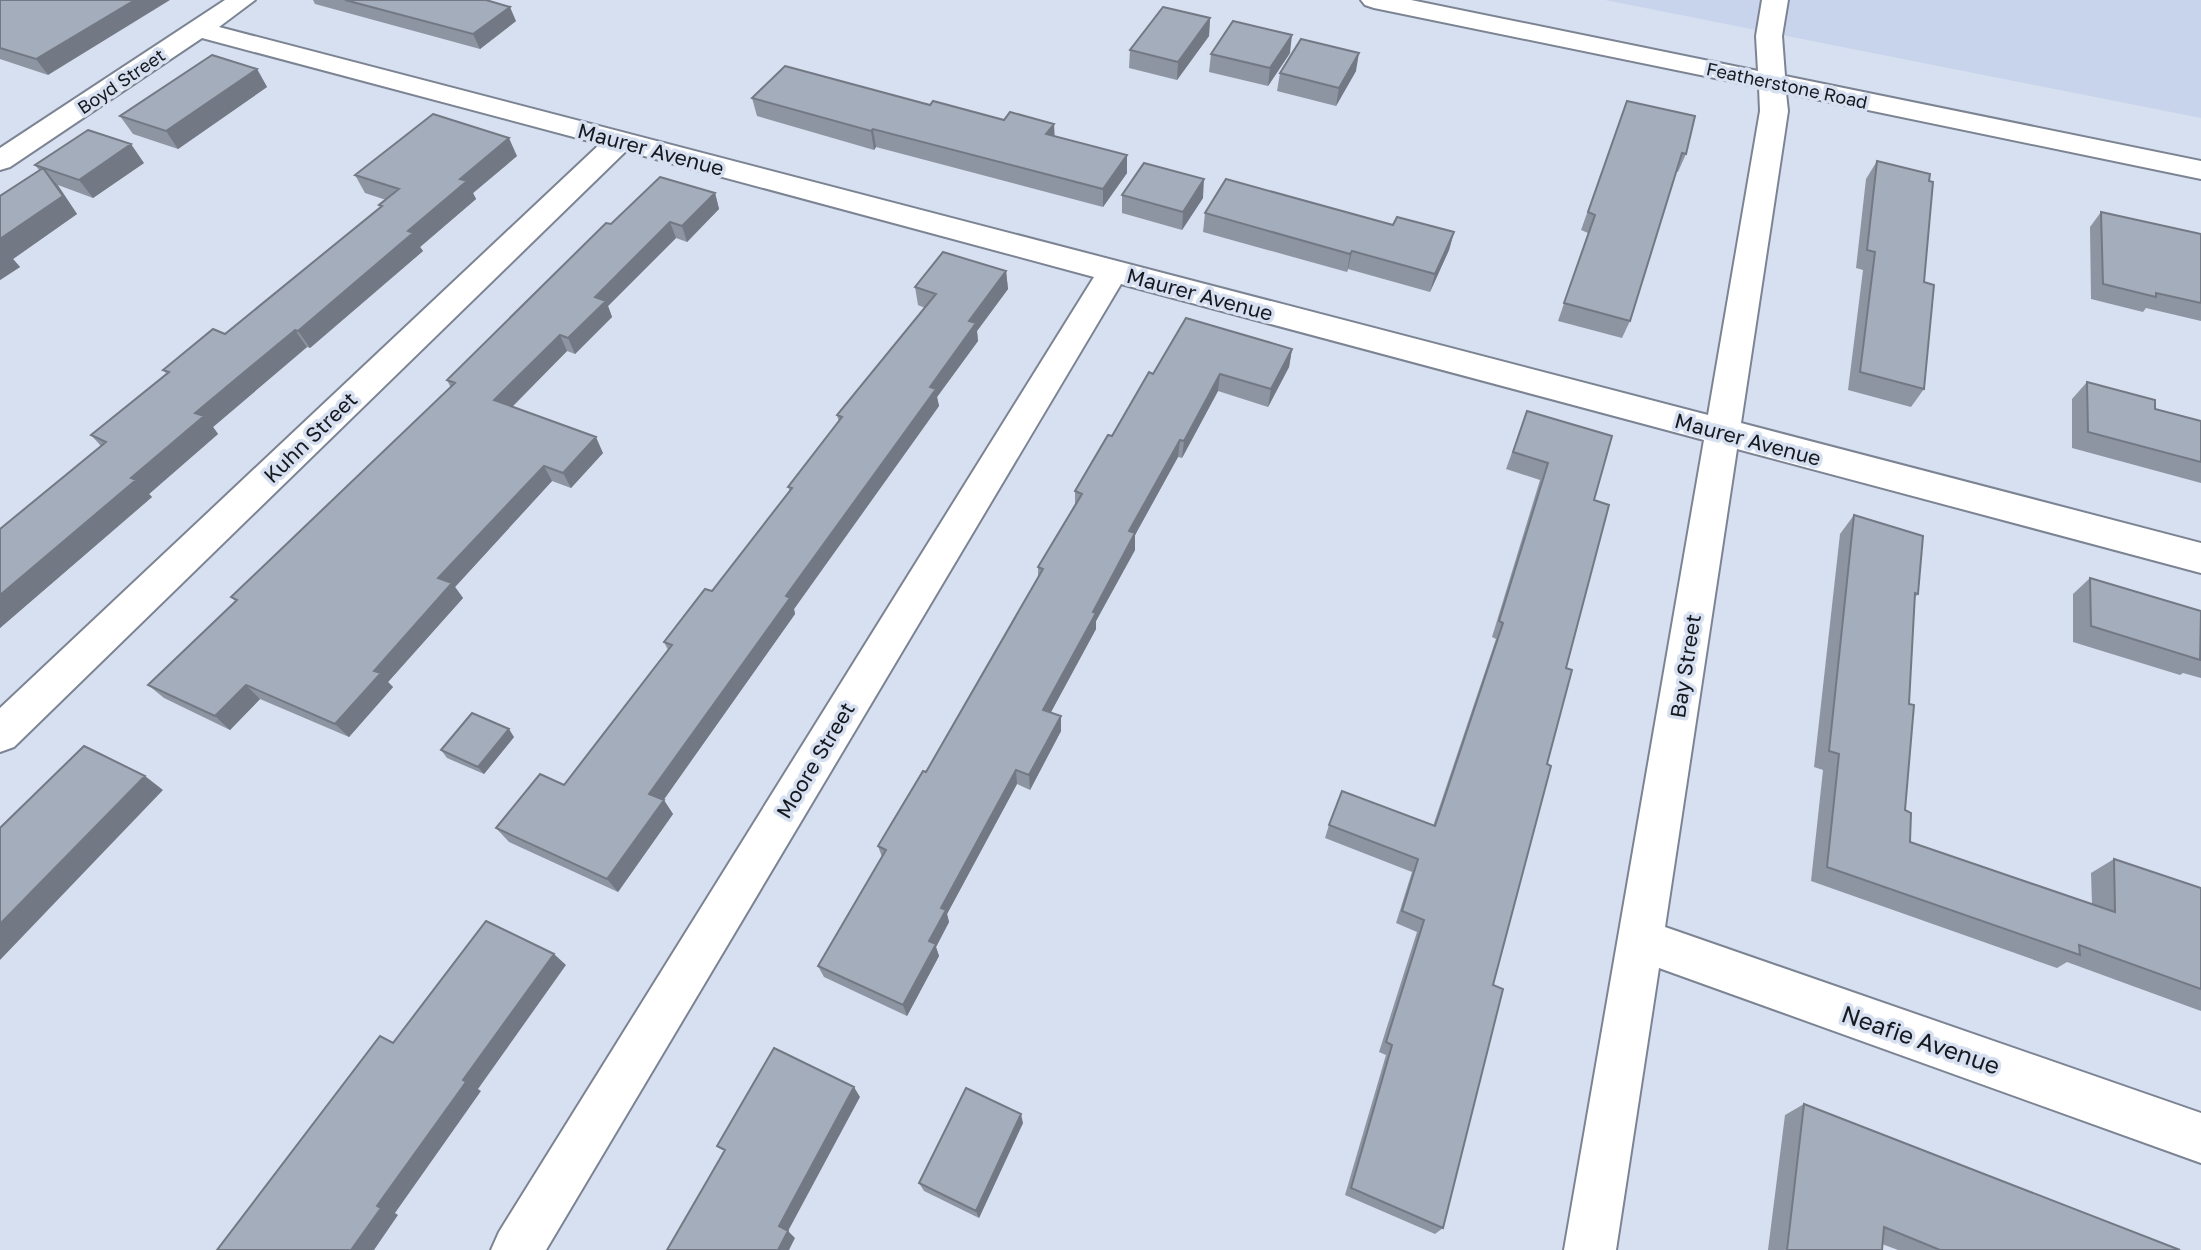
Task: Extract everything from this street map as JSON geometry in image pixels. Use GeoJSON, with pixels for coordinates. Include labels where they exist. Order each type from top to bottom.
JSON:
{"type":"FeatureCollection","features":[{"type":"Feature","properties":{"kind":"street","name":"Boyd Street"},"geometry":{"type":"LineString","coordinates":[[0,161],[242,0]]}},
{"type":"Feature","properties":{"kind":"street","name":"Featherstone Road"},"geometry":{"type":"LineString","coordinates":[[1374,0],[2201,170]]}},
{"type":"Feature","properties":{"kind":"street","name":"Bay Street"},"geometry":{"type":"LineString","coordinates":[[1590,1250],[1772,124],[1769,36],[1775,0]]}},
{"type":"Feature","properties":{"kind":"street","name":"Maurer Avenue"},"geometry":{"type":"LineString","coordinates":[[198,29],[2201,558]]}},
{"type":"Feature","properties":{"kind":"street","name":"Kuhn Street"},"geometry":{"type":"LineString","coordinates":[[0,734],[620,141]]}},
{"type":"Feature","properties":{"kind":"street","name":"Moore Street"},"geometry":{"type":"LineString","coordinates":[[517,1250],[1113,271]]}},
{"type":"Feature","properties":{"kind":"street","name":"Neafie Avenue"},"geometry":{"type":"LineString","coordinates":[[1640,940],[2201,1138]]}},
{"type":"Feature","properties":{"kind":"shaded area"},"geometry":{"type":"Polygon","coordinates":[[[1605,0],[2201,0],[2201,118],[1605,0]]]}},
{"type":"Feature","properties":{"kind":"building"},"geometry":{"type":"Polygon","coordinates":[[[0,0],[135,0],[36,59],[0,48],[0,0]]]}},
{"type":"Feature","properties":{"kind":"building"},"geometry":{"type":"Polygon","coordinates":[[[345,0],[486,0],[510,7],[473,34],[345,0]]]}},
{"type":"Feature","properties":{"kind":"building"},"geometry":{"type":"Polygon","coordinates":[[[1163,7],[1210,18],[1178,62],[1130,50],[1163,7]]]}},
{"type":"Feature","properties":{"kind":"building"},"geometry":{"type":"Polygon","coordinates":[[[1233,21],[1292,35],[1270,68],[1211,54],[1233,21]]]}},
{"type":"Feature","properties":{"kind":"building"},"geometry":{"type":"Polygon","coordinates":[[[1301,39],[1359,53],[1339,88],[1280,73],[1301,39]]]}},
{"type":"Feature","properties":{"kind":"building"},"geometry":{"type":"Polygon","coordinates":[[[212,55],[257,69],[166,131],[120,116],[212,55]]]}},
{"type":"Feature","properties":{"kind":"building"},"geometry":{"type":"Polygon","coordinates":[[[785,66],[930,105],[933,101],[1004,120],[1010,112],[1054,124],[1046,134],[1127,155],[1103,189],[752,98],[785,66]]]}},
{"type":"Feature","properties":{"kind":"building"},"geometry":{"type":"Polygon","coordinates":[[[1627,101],[1695,116],[1686,154],[1682,153],[1630,321],[1564,303],[1595,215],[1588,212],[1627,101]]]}},
{"type":"Feature","properties":{"kind":"building"},"geometry":{"type":"Polygon","coordinates":[[[433,114],[509,138],[460,179],[467,181],[408,231],[413,233],[298,331],[295,330],[195,413],[204,416],[131,478],[136,480],[0,595],[0,529],[106,442],[91,435],[169,372],[163,370],[213,329],[225,334],[382,206],[379,205],[399,189],[355,175],[433,114]]]}},
{"type":"Feature","properties":{"kind":"building"},"geometry":{"type":"Polygon","coordinates":[[[88,130],[131,144],[79,180],[35,165],[88,130]]]}},
{"type":"Feature","properties":{"kind":"building"},"geometry":{"type":"Polygon","coordinates":[[[1877,161],[1930,174],[1929,181],[1933,182],[1924,282],[1934,285],[1924,389],[1860,372],[1875,252],[1867,250],[1877,161]]]}},
{"type":"Feature","properties":{"kind":"building"},"geometry":{"type":"Polygon","coordinates":[[[1144,163],[1204,179],[1183,212],[1122,195],[1144,163]]]}},
{"type":"Feature","properties":{"kind":"building"},"geometry":{"type":"Polygon","coordinates":[[[43,168],[63,196],[0,239],[0,196],[43,168]]]}},
{"type":"Feature","properties":{"kind":"building"},"geometry":{"type":"Polygon","coordinates":[[[660,177],[715,193],[682,226],[670,222],[595,297],[606,301],[568,338],[560,335],[494,400],[596,437],[563,473],[544,466],[438,578],[452,583],[374,671],[381,673],[335,724],[246,685],[215,716],[148,685],[237,600],[231,597],[455,383],[447,380],[606,223],[611,224],[660,177]]]}},
{"type":"Feature","properties":{"kind":"building"},"geometry":{"type":"Polygon","coordinates":[[[1226,179],[1393,225],[1397,217],[1454,232],[1435,274],[1352,251],[1350,254],[1205,213],[1226,179]]]}},
{"type":"Feature","properties":{"kind":"building"},"geometry":{"type":"Polygon","coordinates":[[[2101,212],[2201,234],[2201,303],[2156,293],[2156,297],[2103,284],[2101,212]]]}},
{"type":"Feature","properties":{"kind":"building"},"geometry":{"type":"Polygon","coordinates":[[[943,252],[1006,271],[969,321],[976,323],[930,387],[936,389],[786,596],[790,598],[649,794],[664,800],[607,879],[496,828],[540,774],[564,785],[672,645],[664,642],[705,589],[712,591],[792,488],[788,487],[842,417],[837,415],[936,294],[915,287],[943,252]]]}},
{"type":"Feature","properties":{"kind":"building"},"geometry":{"type":"Polygon","coordinates":[[[1186,318],[1292,349],[1271,389],[1220,374],[1184,441],[1180,440],[1129,531],[1135,533],[1093,612],[1096,613],[1043,710],[1061,716],[1029,775],[1016,770],[941,908],[946,910],[929,941],[936,944],[903,1005],[818,966],[886,850],[878,846],[923,771],[926,772],[1043,569],[1038,567],[1082,494],[1075,491],[1108,435],[1112,436],[1149,372],[1153,374],[1186,318]]]}},
{"type":"Feature","properties":{"kind":"building"},"geometry":{"type":"Polygon","coordinates":[[[2087,382],[2155,400],[2155,409],[2201,421],[2201,462],[2088,432],[2087,382]]]}},
{"type":"Feature","properties":{"kind":"building"},"geometry":{"type":"Polygon","coordinates":[[[1527,411],[1612,436],[1594,500],[1609,505],[1566,668],[1572,670],[1547,764],[1551,766],[1493,985],[1503,989],[1443,1228],[1351,1188],[1392,1045],[1386,1042],[1424,920],[1402,911],[1418,859],[1329,825],[1342,791],[1435,826],[1503,623],[1499,621],[1548,463],[1513,452],[1527,411]]]}},
{"type":"Feature","properties":{"kind":"building"},"geometry":{"type":"Polygon","coordinates":[[[1854,515],[1923,536],[1918,594],[1915,593],[1909,704],[1914,705],[1905,810],[1911,813],[1910,842],[2115,912],[2114,859],[2201,888],[2201,989],[2079,945],[2080,955],[1827,867],[1839,754],[1829,751],[1854,515]]]}},
{"type":"Feature","properties":{"kind":"building"},"geometry":{"type":"Polygon","coordinates":[[[2090,578],[2201,611],[2200,660],[2091,626],[2090,578]]]}},
{"type":"Feature","properties":{"kind":"building"},"geometry":{"type":"Polygon","coordinates":[[[472,713],[509,729],[478,767],[441,750],[472,713]]]}},
{"type":"Feature","properties":{"kind":"building"},"geometry":{"type":"Polygon","coordinates":[[[84,746],[145,776],[0,924],[0,828],[84,746]]]}},
{"type":"Feature","properties":{"kind":"building"},"geometry":{"type":"Polygon","coordinates":[[[486,921],[554,954],[463,1080],[466,1082],[377,1206],[381,1208],[351,1250],[217,1250],[380,1036],[393,1043],[486,921]]]}},
{"type":"Feature","properties":{"kind":"building"},"geometry":{"type":"Polygon","coordinates":[[[774,1048],[854,1087],[779,1226],[788,1231],[778,1250],[667,1250],[725,1150],[717,1146],[774,1048]]]}},
{"type":"Feature","properties":{"kind":"building"},"geometry":{"type":"Polygon","coordinates":[[[966,1088],[1021,1114],[976,1211],[919,1183],[966,1088]]]}},
{"type":"Feature","properties":{"kind":"building"},"geometry":{"type":"Polygon","coordinates":[[[1804,1104],[2180,1250],[1940,1250],[1884,1227],[1882,1250],[1787,1250],[1804,1104]]]}}]}
